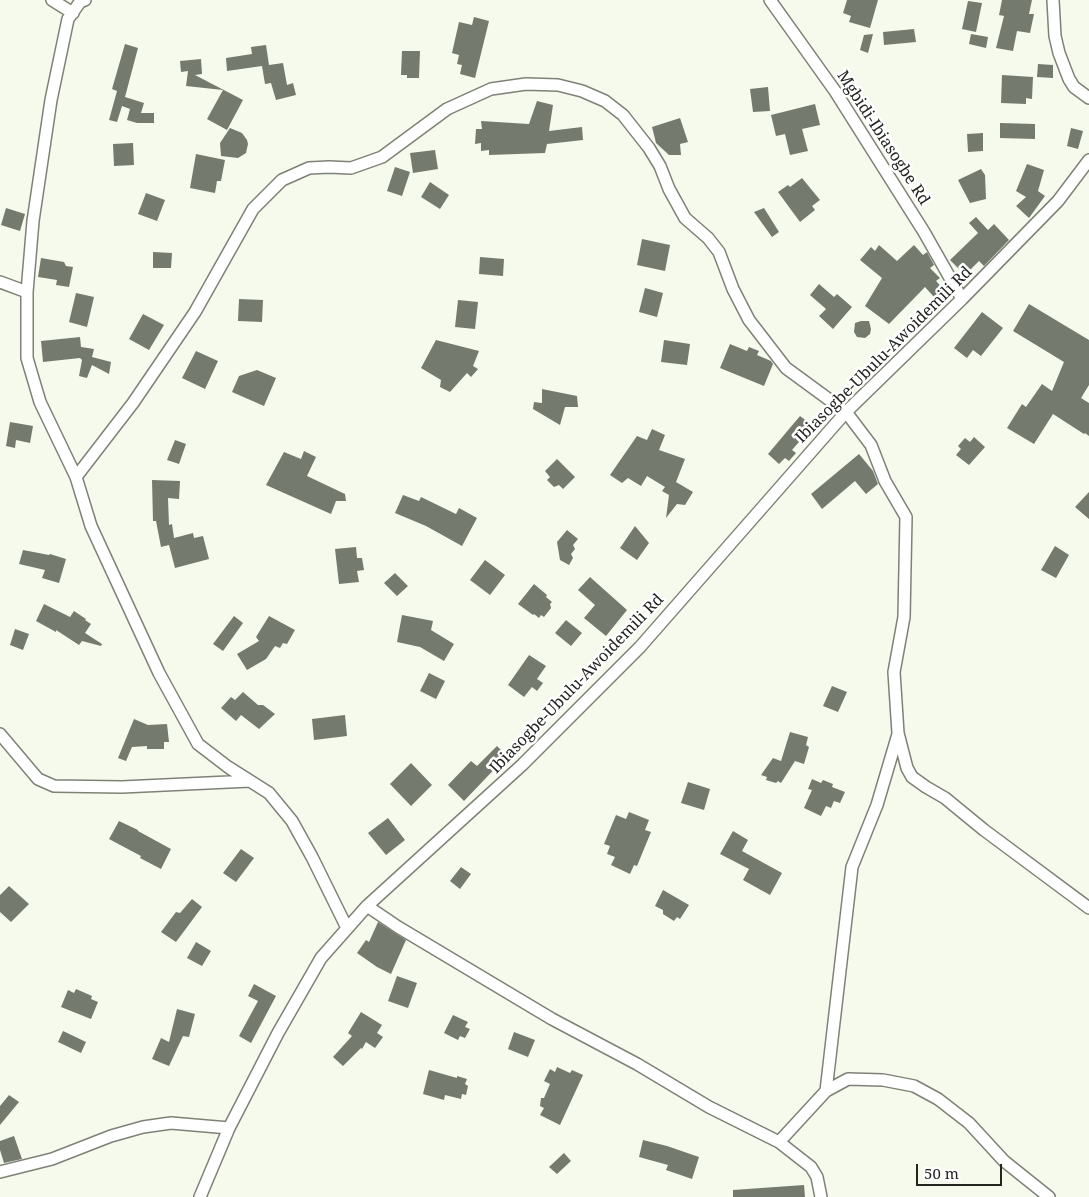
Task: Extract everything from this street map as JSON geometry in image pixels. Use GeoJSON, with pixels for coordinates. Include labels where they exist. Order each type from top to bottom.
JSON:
{"type":"FeatureCollection","features":[{"type":"Feature","properties":{"kind":"street"},"geometry":{"type":"LineString","coordinates":[[52,0],[72,13]]}},
{"type":"Feature","properties":{"kind":"street"},"geometry":{"type":"LineString","coordinates":[[85,0],[80,2],[68,19],[51,100],[33,221],[27,292],[27,358],[40,402],[76,477],[91,526],[159,672],[198,744],[269,793],[292,821],[347,928]]}},
{"type":"Feature","properties":{"kind":"street","name":"Mgbidi-Ibiasogbe Rd"},"geometry":{"type":"LineString","coordinates":[[770,0],[835,92],[924,232],[962,299]]}},
{"type":"Feature","properties":{"kind":"street"},"geometry":{"type":"LineString","coordinates":[[1053,0],[1055,36],[1059,53],[1074,87],[1089,98]]}},
{"type":"Feature","properties":{"kind":"street"},"geometry":{"type":"LineString","coordinates":[[76,477],[132,403],[195,312],[253,209],[282,180],[309,168],[351,168],[382,157],[447,109],[491,90],[526,84],[558,85],[582,91],[605,101],[623,115],[649,148],[660,166],[685,218],[708,238],[719,252],[733,289],[749,320],[786,368],[846,412],[871,445],[885,481],[906,517],[904,617],[894,672],[898,733],[907,768],[912,777],[945,798],[984,830],[1089,908]]}},
{"type":"Feature","properties":{"kind":"street","name":"Ibiasogbe-Ubulu-Awoidemili Rd"},"geometry":{"type":"LineString","coordinates":[[200,1197],[229,1128],[278,1033],[321,958],[367,906],[522,765],[640,647],[846,412],[962,299],[1058,201],[1089,160]]}},
{"type":"Feature","properties":{"kind":"street"},"geometry":{"type":"LineString","coordinates":[[0,282],[27,292]]}},
{"type":"Feature","properties":{"kind":"street"},"geometry":{"type":"LineString","coordinates":[[826,1091],[852,867],[877,805],[898,733]]}},
{"type":"Feature","properties":{"kind":"street"},"geometry":{"type":"LineString","coordinates":[[0,734],[38,779],[54,786],[122,787],[250,781]]}},
{"type":"Feature","properties":{"kind":"street"},"geometry":{"type":"LineString","coordinates":[[889,765],[900,762],[907,768]]}},
{"type":"Feature","properties":{"kind":"street"},"geometry":{"type":"LineString","coordinates":[[367,906],[398,928],[552,1019],[637,1064],[709,1107],[778,1142],[811,1167],[817,1177],[821,1197]]}},
{"type":"Feature","properties":{"kind":"street"},"geometry":{"type":"LineString","coordinates":[[778,1142],[826,1091],[848,1079],[883,1080],[914,1086],[938,1099],[969,1123],[1004,1161],[1049,1197]]}},
{"type":"Feature","properties":{"kind":"street"},"geometry":{"type":"LineString","coordinates":[[0,1172],[52,1160],[111,1136],[143,1127],[171,1123],[229,1128]]}},
{"type":"Feature","properties":{"kind":"building"},"geometry":{"type":"Polygon","coordinates":[[[847,0],[878,0],[870,28],[849,22],[851,16],[843,13],[847,0]]]}},
{"type":"Feature","properties":{"kind":"building"},"geometry":{"type":"Polygon","coordinates":[[[1002,0],[1032,0],[1029,14],[1034,14],[1030,33],[1017,31],[1013,51],[996,48],[1004,16],[999,15],[1002,0]]]}},
{"type":"Feature","properties":{"kind":"building"},"geometry":{"type":"Polygon","coordinates":[[[968,1],[982,3],[976,32],[962,29],[968,1]]]}},
{"type":"Feature","properties":{"kind":"building"},"geometry":{"type":"Polygon","coordinates":[[[474,17],[489,21],[475,78],[460,74],[462,65],[457,64],[459,55],[452,53],[459,22],[472,25],[474,17]]]}},
{"type":"Feature","properties":{"kind":"building"},"geometry":{"type":"Polygon","coordinates":[[[914,29],[916,42],[884,45],[883,32],[914,29]]]}},
{"type":"Feature","properties":{"kind":"building"},"geometry":{"type":"Polygon","coordinates":[[[873,34],[868,53],[860,50],[864,35],[873,34]]]}},
{"type":"Feature","properties":{"kind":"building"},"geometry":{"type":"Polygon","coordinates":[[[971,34],[988,37],[986,48],[969,44],[971,34]]]}},
{"type":"Feature","properties":{"kind":"building"},"geometry":{"type":"Polygon","coordinates":[[[125,44],[138,48],[125,97],[144,103],[141,113],[154,113],[154,123],[137,123],[127,120],[130,109],[122,106],[117,122],[109,120],[117,91],[112,89],[125,44]]]}},
{"type":"Feature","properties":{"kind":"building"},"geometry":{"type":"Polygon","coordinates":[[[266,45],[269,65],[283,63],[287,85],[293,83],[296,95],[276,100],[271,83],[265,84],[262,66],[227,71],[226,58],[252,54],[251,47],[266,45]]]}},
{"type":"Feature","properties":{"kind":"building"},"geometry":{"type":"Polygon","coordinates":[[[402,51],[420,51],[419,78],[407,78],[407,75],[401,75],[402,51]]]}},
{"type":"Feature","properties":{"kind":"building"},"geometry":{"type":"Polygon","coordinates":[[[201,59],[202,74],[195,75],[243,100],[227,130],[207,119],[223,90],[186,86],[188,71],[181,72],[180,61],[201,59]]]}},
{"type":"Feature","properties":{"kind":"building"},"geometry":{"type":"Polygon","coordinates":[[[1038,64],[1053,65],[1053,78],[1037,77],[1038,64]]]}},
{"type":"Feature","properties":{"kind":"building"},"geometry":{"type":"Polygon","coordinates":[[[1002,75],[1033,77],[1032,99],[1026,98],[1026,104],[1001,103],[1002,75]]]}},
{"type":"Feature","properties":{"kind":"building"},"geometry":{"type":"Polygon","coordinates":[[[768,87],[770,111],[753,112],[750,89],[768,87]]]}},
{"type":"Feature","properties":{"kind":"building"},"geometry":{"type":"Polygon","coordinates":[[[537,101],[553,105],[549,131],[582,127],[583,140],[547,144],[545,153],[489,155],[489,150],[481,151],[481,143],[475,144],[476,129],[482,129],[481,121],[529,124],[537,101]]]}},
{"type":"Feature","properties":{"kind":"building"},"geometry":{"type":"Polygon","coordinates":[[[815,104],[820,125],[802,129],[808,151],[790,155],[785,134],[776,136],[771,115],[815,104]]]}},
{"type":"Feature","properties":{"kind":"building"},"geometry":{"type":"Polygon","coordinates":[[[680,118],[688,142],[680,144],[681,155],[669,155],[656,143],[652,127],[680,118]]]}},
{"type":"Feature","properties":{"kind":"building"},"geometry":{"type":"Polygon","coordinates":[[[1000,123],[1035,124],[1035,139],[1000,138],[1000,123]]]}},
{"type":"Feature","properties":{"kind":"building"},"geometry":{"type":"Polygon","coordinates":[[[230,128],[242,133],[247,140],[246,153],[238,158],[221,156],[220,143],[230,128]]]}},
{"type":"Feature","properties":{"kind":"building"},"geometry":{"type":"Polygon","coordinates":[[[1071,128],[1083,131],[1078,149],[1067,146],[1071,128]]]}},
{"type":"Feature","properties":{"kind":"building"},"geometry":{"type":"Polygon","coordinates":[[[983,133],[983,151],[968,152],[967,134],[983,133]]]}},
{"type":"Feature","properties":{"kind":"building"},"geometry":{"type":"Polygon","coordinates":[[[133,143],[134,165],[114,166],[113,144],[133,143]]]}},
{"type":"Feature","properties":{"kind":"building"},"geometry":{"type":"Polygon","coordinates":[[[435,150],[438,169],[413,173],[410,153],[435,150]]]}},
{"type":"Feature","properties":{"kind":"building"},"geometry":{"type":"Polygon","coordinates":[[[196,154],[225,160],[221,181],[217,181],[215,193],[190,188],[196,154]]]}},
{"type":"Feature","properties":{"kind":"building"},"geometry":{"type":"Polygon","coordinates":[[[1027,164],[1044,170],[1038,191],[1045,196],[1029,218],[1016,206],[1026,197],[1016,191],[1027,164]]]}},
{"type":"Feature","properties":{"kind":"building"},"geometry":{"type":"Polygon","coordinates":[[[395,167],[410,172],[402,196],[387,191],[395,167]]]}},
{"type":"Feature","properties":{"kind":"building"},"geometry":{"type":"Polygon","coordinates":[[[981,169],[985,175],[986,199],[970,203],[958,180],[981,169]]]}},
{"type":"Feature","properties":{"kind":"building"},"geometry":{"type":"Polygon","coordinates":[[[802,178],[820,200],[812,206],[815,210],[800,222],[778,192],[788,185],[790,187],[802,178]]]}},
{"type":"Feature","properties":{"kind":"building"},"geometry":{"type":"Polygon","coordinates":[[[430,182],[449,195],[440,209],[421,197],[430,182]]]}},
{"type":"Feature","properties":{"kind":"building"},"geometry":{"type":"Polygon","coordinates":[[[146,193],[165,200],[157,221],[138,214],[146,193]]]}},
{"type":"Feature","properties":{"kind":"building"},"geometry":{"type":"Polygon","coordinates":[[[6,208],[25,214],[20,231],[1,225],[6,208]]]}},
{"type":"Feature","properties":{"kind":"building"},"geometry":{"type":"Polygon","coordinates":[[[764,208],[779,232],[772,237],[754,212],[764,208]]]}},
{"type":"Feature","properties":{"kind":"building"},"geometry":{"type":"Polygon","coordinates":[[[976,217],[988,230],[994,224],[1009,240],[984,266],[979,261],[965,275],[950,260],[978,233],[969,223],[976,217]]]}},
{"type":"Feature","properties":{"kind":"building"},"geometry":{"type":"Polygon","coordinates":[[[642,239],[670,245],[665,271],[637,265],[642,239]]]}},
{"type":"Feature","properties":{"kind":"building"},"geometry":{"type":"Polygon","coordinates":[[[879,245],[897,261],[914,245],[923,255],[927,252],[934,265],[930,268],[940,278],[936,281],[951,297],[941,305],[925,287],[889,324],[865,306],[882,278],[860,260],[871,247],[875,251],[879,245]]]}},
{"type":"Feature","properties":{"kind":"building"},"geometry":{"type":"Polygon","coordinates":[[[153,252],[172,253],[171,268],[153,268],[153,252]]]}},
{"type":"Feature","properties":{"kind":"building"},"geometry":{"type":"Polygon","coordinates":[[[480,257],[504,259],[503,276],[479,274],[480,257]]]}},
{"type":"Feature","properties":{"kind":"building"},"geometry":{"type":"Polygon","coordinates":[[[41,258],[64,262],[66,266],[73,267],[69,287],[56,285],[57,280],[38,277],[41,258]]]}},
{"type":"Feature","properties":{"kind":"building"},"geometry":{"type":"Polygon","coordinates":[[[819,284],[834,297],[837,294],[852,307],[833,329],[819,316],[826,309],[810,295],[819,284]]]}},
{"type":"Feature","properties":{"kind":"building"},"geometry":{"type":"Polygon","coordinates":[[[645,288],[663,293],[657,317],[639,312],[645,288]]]}},
{"type":"Feature","properties":{"kind":"building"},"geometry":{"type":"Polygon","coordinates":[[[76,293],[94,297],[87,327],[69,322],[76,293]]]}},
{"type":"Feature","properties":{"kind":"building"},"geometry":{"type":"Polygon","coordinates":[[[239,299],[263,300],[262,322],[238,321],[239,299]]]}},
{"type":"Feature","properties":{"kind":"building"},"geometry":{"type":"Polygon","coordinates":[[[458,300],[478,302],[475,329],[455,327],[458,300]]]}},
{"type":"Feature","properties":{"kind":"building"},"geometry":{"type":"Polygon","coordinates":[[[1029,304],[1089,340],[1089,385],[1081,398],[1089,403],[1089,436],[1053,414],[1034,444],[1007,428],[1022,404],[1026,407],[1042,384],[1052,391],[1064,362],[1013,331],[1029,304]]]}},
{"type":"Feature","properties":{"kind":"building"},"geometry":{"type":"Polygon","coordinates":[[[982,312],[1003,328],[981,356],[973,350],[967,358],[954,348],[982,312]]]}},
{"type":"Feature","properties":{"kind":"building"},"geometry":{"type":"Polygon","coordinates":[[[143,314],[164,325],[149,350],[129,339],[143,314]]]}},
{"type":"Feature","properties":{"kind":"building"},"geometry":{"type":"Polygon","coordinates":[[[869,321],[871,329],[870,334],[865,338],[857,337],[854,332],[855,323],[869,321]]]}},
{"type":"Feature","properties":{"kind":"building"},"geometry":{"type":"Polygon","coordinates":[[[80,337],[81,347],[94,349],[92,357],[111,362],[109,374],[92,365],[87,378],[79,376],[82,360],[80,358],[43,362],[41,341],[80,337]]]}},
{"type":"Feature","properties":{"kind":"building"},"geometry":{"type":"Polygon","coordinates":[[[436,340],[479,351],[473,366],[478,369],[471,377],[467,373],[450,392],[440,387],[441,380],[421,368],[436,340]]]}},
{"type":"Feature","properties":{"kind":"building"},"geometry":{"type":"Polygon","coordinates":[[[664,340],[690,344],[687,365],[661,362],[664,340]]]}},
{"type":"Feature","properties":{"kind":"building"},"geometry":{"type":"Polygon","coordinates":[[[730,344],[747,351],[749,347],[759,351],[757,355],[771,361],[773,364],[764,386],[720,368],[730,344]]]}},
{"type":"Feature","properties":{"kind":"building"},"geometry":{"type":"Polygon","coordinates":[[[196,351],[218,361],[205,389],[182,378],[196,351]]]}},
{"type":"Feature","properties":{"kind":"building"},"geometry":{"type":"Polygon","coordinates":[[[257,370],[276,378],[264,406],[232,392],[239,376],[257,370]]]}},
{"type":"Feature","properties":{"kind":"building"},"geometry":{"type":"Polygon","coordinates":[[[542,389],[577,396],[578,407],[565,407],[560,425],[533,409],[534,402],[542,403],[542,389]]]}},
{"type":"Feature","properties":{"kind":"building"},"geometry":{"type":"Polygon","coordinates":[[[800,416],[809,423],[796,439],[799,442],[792,450],[796,453],[789,461],[785,458],[779,464],[768,454],[800,416]]]}},
{"type":"Feature","properties":{"kind":"building"},"geometry":{"type":"Polygon","coordinates":[[[10,422],[33,426],[30,443],[16,440],[15,448],[6,446],[10,422]]]}},
{"type":"Feature","properties":{"kind":"building"},"geometry":{"type":"Polygon","coordinates":[[[652,429],[665,435],[659,450],[685,459],[676,482],[693,492],[685,505],[677,504],[666,518],[669,495],[662,491],[665,487],[647,476],[641,486],[628,478],[622,483],[610,475],[637,436],[647,440],[652,429]]]}},
{"type":"Feature","properties":{"kind":"building"},"geometry":{"type":"Polygon","coordinates":[[[974,437],[985,447],[969,465],[956,455],[961,449],[958,446],[965,438],[970,442],[974,437]]]}},
{"type":"Feature","properties":{"kind":"building"},"geometry":{"type":"Polygon","coordinates":[[[175,440],[186,444],[179,464],[167,460],[175,440]]]}},
{"type":"Feature","properties":{"kind":"building"},"geometry":{"type":"Polygon","coordinates":[[[304,451],[316,457],[307,476],[345,494],[346,501],[336,501],[331,514],[266,485],[284,452],[301,459],[304,451]]]}},
{"type":"Feature","properties":{"kind":"building"},"geometry":{"type":"Polygon","coordinates":[[[859,454],[873,471],[878,484],[866,494],[855,481],[822,509],[811,494],[859,454]]]}},
{"type":"Feature","properties":{"kind":"building"},"geometry":{"type":"Polygon","coordinates":[[[557,459],[575,477],[563,489],[559,485],[554,487],[547,480],[550,477],[545,471],[557,459]]]}},
{"type":"Feature","properties":{"kind":"building"},"geometry":{"type":"Polygon","coordinates":[[[152,480],[180,481],[179,499],[168,498],[169,525],[172,524],[174,538],[193,533],[194,538],[203,536],[209,559],[175,568],[169,545],[161,547],[156,521],[153,521],[152,480]]]}},
{"type":"Feature","properties":{"kind":"building"},"geometry":{"type":"Polygon","coordinates":[[[1089,492],[1089,519],[1075,507],[1089,492]]]}},
{"type":"Feature","properties":{"kind":"building"},"geometry":{"type":"Polygon","coordinates":[[[403,495],[419,501],[421,497],[456,514],[459,508],[477,518],[462,546],[426,526],[395,513],[403,495]]]}},
{"type":"Feature","properties":{"kind":"building"},"geometry":{"type":"Polygon","coordinates":[[[635,526],[649,543],[637,560],[620,548],[635,526]]]}},
{"type":"Feature","properties":{"kind":"building"},"geometry":{"type":"Polygon","coordinates":[[[567,530],[578,539],[573,545],[575,549],[571,554],[573,558],[569,565],[560,560],[557,542],[567,530]]]}},
{"type":"Feature","properties":{"kind":"building"},"geometry":{"type":"Polygon","coordinates":[[[1055,546],[1069,555],[1056,578],[1041,570],[1055,546]]]}},
{"type":"Feature","properties":{"kind":"building"},"geometry":{"type":"Polygon","coordinates":[[[356,547],[357,558],[362,558],[364,570],[357,571],[359,582],[339,584],[335,549],[356,547]]]}},
{"type":"Feature","properties":{"kind":"building"},"geometry":{"type":"Polygon","coordinates":[[[23,550],[50,554],[66,559],[59,583],[42,578],[45,570],[19,564],[23,550]]]}},
{"type":"Feature","properties":{"kind":"building"},"geometry":{"type":"Polygon","coordinates":[[[485,560],[505,575],[490,595],[470,580],[485,560]]]}},
{"type":"Feature","properties":{"kind":"building"},"geometry":{"type":"Polygon","coordinates":[[[395,573],[408,586],[397,596],[384,583],[395,573]]]}},
{"type":"Feature","properties":{"kind":"building"},"geometry":{"type":"Polygon","coordinates":[[[590,577],[627,610],[606,636],[584,618],[595,605],[578,590],[590,577]]]}},
{"type":"Feature","properties":{"kind":"building"},"geometry":{"type":"Polygon","coordinates":[[[534,584],[552,602],[550,604],[551,608],[544,617],[541,615],[539,618],[533,615],[518,604],[534,584]]]}},
{"type":"Feature","properties":{"kind":"building"},"geometry":{"type":"Polygon","coordinates":[[[44,604],[70,617],[74,611],[86,619],[91,624],[85,633],[102,644],[101,646],[82,641],[79,645],[56,630],[56,632],[36,621],[44,604]]]}},
{"type":"Feature","properties":{"kind":"building"},"geometry":{"type":"Polygon","coordinates":[[[402,615],[433,621],[431,630],[454,644],[444,661],[420,647],[397,642],[402,615]]]}},
{"type":"Feature","properties":{"kind":"building"},"geometry":{"type":"Polygon","coordinates":[[[234,616],[243,623],[223,651],[213,644],[234,616]]]}},
{"type":"Feature","properties":{"kind":"building"},"geometry":{"type":"Polygon","coordinates":[[[269,616],[295,630],[287,644],[283,643],[280,648],[275,646],[266,659],[247,670],[237,654],[259,641],[256,637],[269,616]]]}},
{"type":"Feature","properties":{"kind":"building"},"geometry":{"type":"Polygon","coordinates":[[[566,620],[582,633],[571,646],[555,633],[566,620]]]}},
{"type":"Feature","properties":{"kind":"building"},"geometry":{"type":"Polygon","coordinates":[[[15,629],[29,634],[23,650],[10,645],[15,629]]]}},
{"type":"Feature","properties":{"kind":"building"},"geometry":{"type":"Polygon","coordinates":[[[529,655],[546,666],[537,679],[543,683],[537,691],[532,687],[524,697],[508,685],[529,655]]]}},
{"type":"Feature","properties":{"kind":"building"},"geometry":{"type":"Polygon","coordinates":[[[429,673],[445,681],[436,699],[420,691],[429,673]]]}},
{"type":"Feature","properties":{"kind":"building"},"geometry":{"type":"Polygon","coordinates":[[[832,686],[847,692],[838,712],[823,706],[832,686]]]}},
{"type":"Feature","properties":{"kind":"building"},"geometry":{"type":"Polygon","coordinates":[[[243,692],[258,705],[263,705],[275,714],[259,729],[241,715],[236,721],[221,708],[231,697],[235,700],[243,692]]]}},
{"type":"Feature","properties":{"kind":"building"},"geometry":{"type":"Polygon","coordinates":[[[345,715],[347,736],[314,740],[312,719],[345,715]]]}},
{"type":"Feature","properties":{"kind":"building"},"geometry":{"type":"Polygon","coordinates":[[[134,719],[148,725],[167,724],[169,742],[164,742],[164,749],[147,749],[147,746],[132,747],[126,761],[118,758],[134,719]]]}},
{"type":"Feature","properties":{"kind":"building"},"geometry":{"type":"Polygon","coordinates":[[[790,732],[808,737],[806,745],[809,747],[804,764],[795,761],[781,783],[766,780],[767,777],[761,775],[773,758],[781,761],[790,732]]]}},
{"type":"Feature","properties":{"kind":"building"},"geometry":{"type":"Polygon","coordinates":[[[497,746],[507,756],[464,801],[448,785],[471,761],[477,766],[497,746]]]}},
{"type":"Feature","properties":{"kind":"building"},"geometry":{"type":"Polygon","coordinates":[[[411,763],[432,785],[411,806],[390,784],[411,763]]]}},
{"type":"Feature","properties":{"kind":"building"},"geometry":{"type":"Polygon","coordinates":[[[812,779],[821,783],[823,780],[833,784],[832,787],[845,792],[840,803],[834,801],[831,808],[826,806],[821,816],[804,808],[812,790],[808,789],[812,779]]]}},
{"type":"Feature","properties":{"kind":"building"},"geometry":{"type":"Polygon","coordinates":[[[688,782],[710,789],[704,810],[681,803],[688,782]]]}},
{"type":"Feature","properties":{"kind":"building"},"geometry":{"type":"Polygon","coordinates":[[[629,812],[649,820],[645,830],[651,832],[637,866],[634,865],[630,874],[611,865],[615,857],[607,854],[610,846],[604,844],[616,815],[626,819],[629,812]]]}},
{"type":"Feature","properties":{"kind":"building"},"geometry":{"type":"Polygon","coordinates":[[[388,818],[405,840],[386,855],[368,833],[388,818]]]}},
{"type":"Feature","properties":{"kind":"building"},"geometry":{"type":"Polygon","coordinates":[[[119,821],[171,849],[161,869],[109,839],[119,821]]]}},
{"type":"Feature","properties":{"kind":"building"},"geometry":{"type":"Polygon","coordinates":[[[733,831],[748,840],[742,851],[782,873],[770,895],[743,880],[749,869],[720,854],[733,831]]]}},
{"type":"Feature","properties":{"kind":"building"},"geometry":{"type":"Polygon","coordinates":[[[241,849],[254,858],[236,882],[223,873],[241,849]]]}},
{"type":"Feature","properties":{"kind":"building"},"geometry":{"type":"Polygon","coordinates":[[[461,867],[471,874],[460,889],[450,881],[461,867]]]}},
{"type":"Feature","properties":{"kind":"building"},"geometry":{"type":"Polygon","coordinates":[[[9,886],[29,904],[11,922],[0,912],[0,895],[9,886]]]}},
{"type":"Feature","properties":{"kind":"building"},"geometry":{"type":"Polygon","coordinates":[[[663,890],[689,905],[680,919],[677,917],[674,921],[663,914],[663,910],[655,906],[663,890]]]}},
{"type":"Feature","properties":{"kind":"building"},"geometry":{"type":"Polygon","coordinates":[[[192,899],[202,907],[176,942],[161,932],[176,912],[180,913],[192,899]]]}},
{"type":"Feature","properties":{"kind":"building"},"geometry":{"type":"Polygon","coordinates":[[[378,922],[406,940],[391,974],[357,953],[366,940],[369,942],[378,922]]]}},
{"type":"Feature","properties":{"kind":"building"},"geometry":{"type":"Polygon","coordinates":[[[196,942],[211,951],[202,966],[187,958],[196,942]]]}},
{"type":"Feature","properties":{"kind":"building"},"geometry":{"type":"Polygon","coordinates":[[[397,976],[417,983],[408,1008],[388,1001],[397,976]]]}},
{"type":"Feature","properties":{"kind":"building"},"geometry":{"type":"Polygon","coordinates":[[[254,984],[276,996],[251,1043],[239,1036],[258,1001],[248,996],[254,984]]]}},
{"type":"Feature","properties":{"kind":"building"},"geometry":{"type":"Polygon","coordinates":[[[76,989],[92,996],[91,999],[98,1002],[91,1019],[61,1007],[68,990],[74,993],[76,989]]]}},
{"type":"Feature","properties":{"kind":"building"},"geometry":{"type":"Polygon","coordinates":[[[177,1009],[195,1014],[189,1037],[183,1036],[169,1066],[152,1059],[161,1038],[169,1042],[177,1009]]]}},
{"type":"Feature","properties":{"kind":"building"},"geometry":{"type":"Polygon","coordinates":[[[361,1012],[382,1025],[377,1033],[383,1037],[375,1048],[366,1042],[362,1049],[343,1066],[333,1057],[352,1036],[348,1033],[361,1012]]]}},
{"type":"Feature","properties":{"kind":"building"},"geometry":{"type":"Polygon","coordinates":[[[453,1015],[468,1022],[465,1027],[470,1029],[465,1038],[460,1036],[458,1040],[444,1033],[453,1015]]]}},
{"type":"Feature","properties":{"kind":"building"},"geometry":{"type":"Polygon","coordinates":[[[63,1031],[86,1042],[81,1053],[58,1042],[63,1031]]]}},
{"type":"Feature","properties":{"kind":"building"},"geometry":{"type":"Polygon","coordinates":[[[514,1032],[535,1040],[528,1057],[508,1049],[514,1032]]]}},
{"type":"Feature","properties":{"kind":"building"},"geometry":{"type":"Polygon","coordinates":[[[557,1067],[570,1073],[572,1070],[583,1075],[560,1125],[540,1115],[544,1108],[540,1106],[541,1098],[544,1098],[550,1084],[544,1081],[550,1069],[555,1072],[557,1067]]]}},
{"type":"Feature","properties":{"kind":"building"},"geometry":{"type":"Polygon","coordinates":[[[429,1070],[467,1079],[465,1084],[468,1086],[466,1095],[462,1094],[461,1099],[445,1095],[444,1100],[423,1094],[429,1070]]]}},
{"type":"Feature","properties":{"kind":"building"},"geometry":{"type":"Polygon","coordinates":[[[9,1095],[19,1102],[0,1125],[0,1106],[9,1095]]]}},
{"type":"Feature","properties":{"kind":"building"},"geometry":{"type":"Polygon","coordinates":[[[14,1136],[22,1159],[4,1163],[0,1150],[0,1141],[14,1136]]]}},
{"type":"Feature","properties":{"kind":"building"},"geometry":{"type":"Polygon","coordinates":[[[643,1140],[699,1157],[692,1179],[666,1170],[668,1165],[639,1157],[643,1140]]]}},
{"type":"Feature","properties":{"kind":"building"},"geometry":{"type":"Polygon","coordinates":[[[564,1153],[571,1161],[557,1174],[549,1167],[564,1153]]]}},
{"type":"Feature","properties":{"kind":"building"},"geometry":{"type":"Polygon","coordinates":[[[804,1185],[805,1197],[733,1197],[733,1190],[804,1185]]]}}]}
